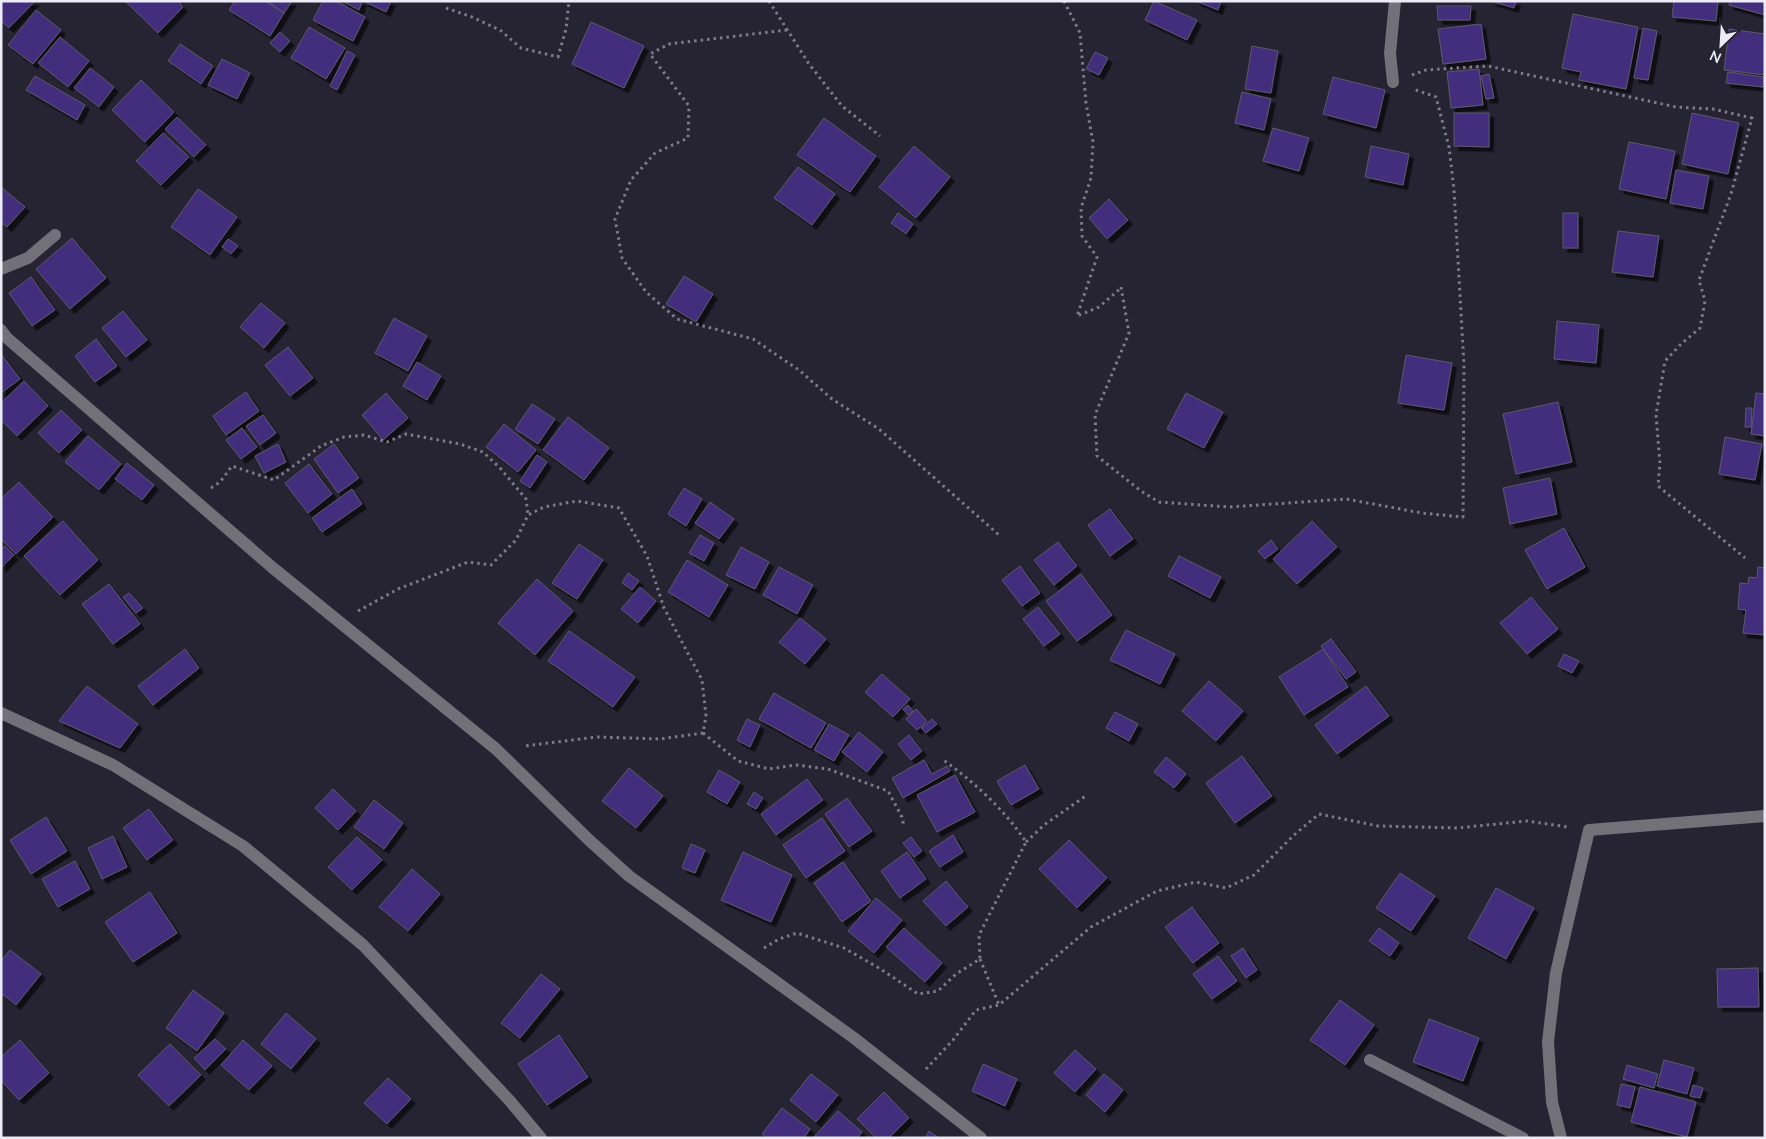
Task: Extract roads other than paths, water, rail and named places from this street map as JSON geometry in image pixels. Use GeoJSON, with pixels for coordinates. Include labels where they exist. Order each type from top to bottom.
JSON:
{"type":"FeatureCollection","features":[{"type":"Feature","properties":{"kind":"street"},"geometry":{"type":"LineString","coordinates":[[1393,82],[1390,53],[1395,1]]}},
{"type":"Feature","properties":{"kind":"street"},"geometry":{"type":"LineString","coordinates":[[1,269],[28,258],[55,235]]}},
{"type":"Feature","properties":{"kind":"street"},"geometry":{"type":"LineString","coordinates":[[1,330],[51,376],[273,568],[496,749],[589,840],[629,876],[912,1083],[982,1138]]}},
{"type":"Feature","properties":{"kind":"street"},"geometry":{"type":"LineString","coordinates":[[1,713],[113,765],[243,846],[363,945],[510,1101],[541,1138]]}},
{"type":"Feature","properties":{"kind":"street"},"geometry":{"type":"LineString","coordinates":[[1561,1138],[1552,1102],[1548,1042],[1556,973],[1589,830],[1765,816]]}},
{"type":"Feature","properties":{"kind":"street"},"geometry":{"type":"LineString","coordinates":[[1370,1060],[1523,1138]]}}]}
